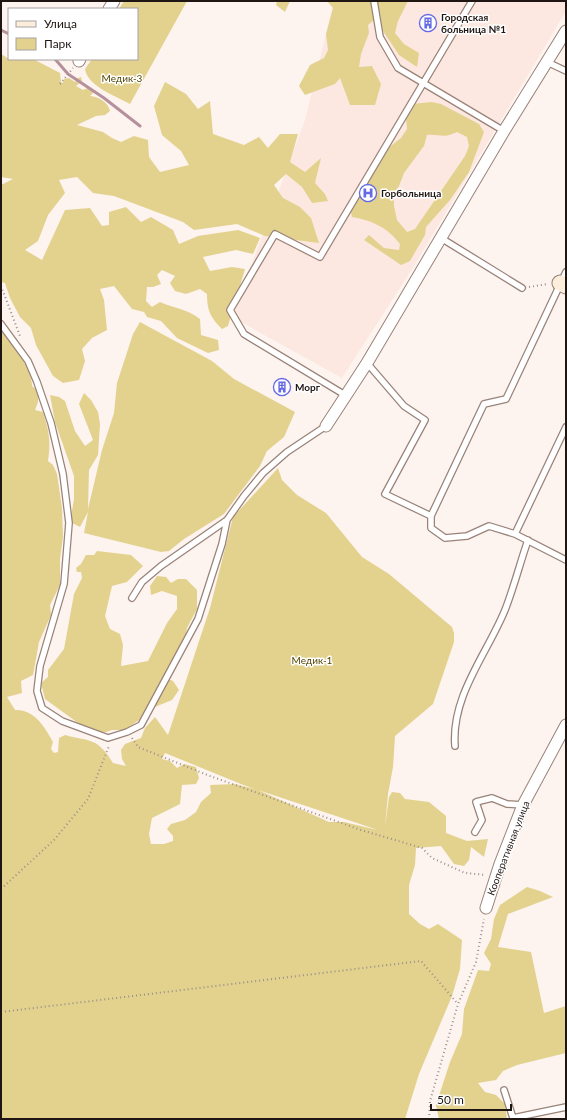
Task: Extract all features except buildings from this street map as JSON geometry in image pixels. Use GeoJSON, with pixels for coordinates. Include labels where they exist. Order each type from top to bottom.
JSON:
{"type":"FeatureCollection","features":[{"type":"Feature","properties":{"kind":"street"},"geometry":{"type":"LineString","coordinates":[[326,426],[344,395],[367,363],[504,131],[566,31]]}},
{"type":"Feature","properties":{"kind":"street","name":"Кооперативная улица"},"geometry":{"type":"LineString","coordinates":[[486,908],[496,876],[523,805],[566,725]]}},
{"type":"Feature","properties":{"kind":"lane"},"geometry":{"type":"LineString","coordinates":[[374,1],[380,38],[398,68],[504,131]]}},
{"type":"Feature","properties":{"kind":"lane"},"geometry":{"type":"LineString","coordinates":[[344,395],[244,334],[230,310],[275,234],[320,257],[472,1]]}},
{"type":"Feature","properties":{"kind":"lane"},"geometry":{"type":"LineString","coordinates":[[547,62],[566,71]]}},
{"type":"Feature","properties":{"kind":"lane"},"geometry":{"type":"LineString","coordinates":[[441,238],[522,288]]}},
{"type":"Feature","properties":{"kind":"lane"},"geometry":{"type":"LineString","coordinates":[[564,280],[506,399],[484,404],[431,516],[432,528],[445,538],[467,536],[489,526],[515,534],[566,560]]}},
{"type":"Feature","properties":{"kind":"lane"},"geometry":{"type":"LineString","coordinates":[[1,324],[28,361],[37,382],[50,423],[63,474],[69,523],[64,584],[40,666],[37,691],[42,708],[62,721],[108,738],[127,732],[141,725],[198,620],[222,544],[227,520]]}},
{"type":"Feature","properties":{"kind":"lane"},"geometry":{"type":"LineString","coordinates":[[367,363],[404,406],[425,420],[385,494],[431,516]]}},
{"type":"Feature","properties":{"kind":"lane"},"geometry":{"type":"LineString","coordinates":[[132,598],[142,582],[161,566],[227,520],[263,473],[286,452],[326,426]]}},
{"type":"Feature","properties":{"kind":"lane"},"geometry":{"type":"LineString","coordinates":[[515,534],[566,427]]}},
{"type":"Feature","properties":{"kind":"lane"},"geometry":{"type":"LineString","coordinates":[[455,746],[454,735],[461,699],[504,610],[528,540]]}},
{"type":"Feature","properties":{"kind":"lane"},"geometry":{"type":"LineString","coordinates":[[475,832],[482,820],[476,802],[492,798],[507,804],[523,805]]}},
{"type":"Feature","properties":{"kind":"lane"},"geometry":{"type":"LineString","coordinates":[[504,1090],[513,1118],[566,1107]]}},
{"type":"Feature","properties":{"kind":"path"},"geometry":{"type":"LineString","coordinates":[[60,84],[79,60]]}},
{"type":"Feature","properties":{"kind":"path"},"geometry":{"type":"LineString","coordinates":[[522,288],[564,280]]}},
{"type":"Feature","properties":{"kind":"path"},"geometry":{"type":"LineString","coordinates":[[1,286],[22,340]]}},
{"type":"Feature","properties":{"kind":"path"},"geometry":{"type":"LineString","coordinates":[[127,732],[138,747],[210,776],[361,830],[422,848],[432,858],[465,873],[496,876]]}},
{"type":"Feature","properties":{"kind":"path"},"geometry":{"type":"LineString","coordinates":[[1,889],[54,840],[88,799],[109,744],[108,738]]}},
{"type":"Feature","properties":{"kind":"path"},"geometry":{"type":"LineString","coordinates":[[429,1119],[430,1101],[458,1004],[476,962],[486,908]]}},
{"type":"Feature","properties":{"kind":"path"},"geometry":{"type":"LineString","coordinates":[[1,1012],[421,961],[458,1004]]}},
{"type":"Feature","properties":{"kind":"shaded area","name":"Горбольница"},"geometry":{"type":"Polygon","coordinates":[[[334,1],[566,1],[566,11],[414,266],[342,378],[232,317],[305,120],[334,1]]]}},
{"type":"Feature","properties":{"kind":"green space","name":"Медик-3"},"geometry":{"type":"Polygon","coordinates":[[[124,1],[187,1],[130,104],[96,85],[91,81],[85,69],[91,60],[138,60],[138,8],[120,8],[124,1]]]}},
{"type":"Feature","properties":{"kind":"green space"},"geometry":{"type":"Polygon","coordinates":[[[277,1],[290,1],[285,12],[276,5],[277,1]]]}},
{"type":"Feature","properties":{"kind":"green space"},"geometry":{"type":"Polygon","coordinates":[[[327,1],[408,1],[398,21],[395,33],[404,44],[419,53],[417,67],[399,55],[383,31],[380,15],[368,25],[369,33],[361,54],[359,67],[372,66],[381,84],[375,105],[350,105],[340,78],[335,84],[305,95],[299,86],[310,65],[324,58],[328,50],[326,34],[333,8],[327,1]]]}},
{"type":"Feature","properties":{"kind":"green space"},"geometry":{"type":"Polygon","coordinates":[[[1,54],[8,58],[8,60],[35,60],[60,73],[61,82],[63,83],[64,79],[69,78],[75,82],[81,77],[82,81],[76,86],[83,90],[88,88],[92,89],[93,93],[90,96],[103,100],[110,111],[105,115],[96,116],[77,125],[103,132],[121,142],[134,136],[148,140],[149,157],[160,172],[189,165],[181,151],[162,135],[154,106],[165,82],[186,94],[198,109],[210,101],[213,134],[244,145],[259,137],[268,148],[280,134],[298,134],[290,162],[305,172],[321,158],[315,183],[325,194],[328,201],[312,203],[302,187],[286,174],[274,185],[283,198],[300,207],[311,218],[319,243],[265,236],[237,224],[194,230],[183,222],[114,196],[93,193],[77,177],[59,180],[65,193],[48,215],[38,241],[25,250],[42,260],[65,210],[90,208],[102,226],[109,225],[109,212],[126,207],[141,222],[151,217],[173,230],[179,244],[198,236],[238,230],[260,238],[253,254],[236,250],[203,257],[210,271],[232,267],[245,269],[228,326],[222,329],[210,313],[207,294],[200,289],[186,294],[175,291],[170,283],[175,276],[162,270],[157,275],[161,284],[153,287],[147,287],[146,301],[152,307],[160,302],[195,315],[200,319],[201,335],[218,340],[219,350],[208,353],[177,338],[161,321],[147,317],[144,312],[132,309],[114,286],[100,289],[104,300],[107,330],[92,338],[82,349],[85,361],[79,380],[63,383],[53,376],[36,345],[31,328],[20,317],[10,298],[5,283],[1,282],[1,185],[13,179],[1,177],[1,54]]]}},
{"type":"Feature","properties":{"kind":"green space"},"geometry":{"type":"Polygon","coordinates":[[[432,102],[441,104],[479,124],[484,132],[469,172],[450,200],[426,227],[425,235],[410,261],[401,265],[364,240],[369,235],[384,248],[399,250],[400,244],[395,238],[385,229],[373,223],[352,217],[350,207],[359,198],[387,149],[401,138],[407,129],[406,118],[412,104],[432,102]],[[457,132],[445,136],[427,135],[424,146],[404,173],[399,186],[394,192],[394,206],[397,220],[407,232],[415,229],[465,156],[469,146],[467,137],[457,132]]]}},
{"type":"Feature","properties":{"kind":"green space"},"geometry":{"type":"Polygon","coordinates":[[[140,322],[212,361],[234,379],[295,412],[284,437],[267,451],[260,466],[224,514],[184,539],[169,551],[161,552],[84,533],[88,512],[80,527],[70,522],[74,499],[74,476],[55,422],[50,395],[59,397],[65,401],[75,431],[85,446],[93,440],[79,404],[84,393],[91,400],[98,412],[100,424],[98,455],[89,470],[88,509],[102,450],[114,413],[117,383],[133,334],[140,322]]]}},
{"type":"Feature","properties":{"kind":"green space","name":"Медик-1"},"geometry":{"type":"Polygon","coordinates":[[[1,331],[11,342],[26,365],[32,386],[38,391],[38,402],[35,410],[43,412],[48,431],[48,461],[53,465],[57,474],[62,508],[63,537],[60,559],[60,585],[50,605],[51,615],[39,642],[33,675],[21,681],[22,693],[7,697],[15,710],[28,712],[38,720],[53,742],[51,749],[54,753],[58,752],[59,738],[65,735],[93,742],[102,749],[113,763],[126,766],[122,759],[121,750],[125,744],[141,738],[145,728],[155,717],[168,735],[210,608],[233,517],[278,468],[282,480],[297,495],[326,513],[362,557],[389,574],[452,627],[454,633],[454,642],[433,704],[395,736],[393,767],[388,794],[385,827],[389,797],[392,792],[400,793],[405,799],[429,802],[446,816],[446,833],[467,841],[488,839],[484,857],[471,847],[469,860],[464,866],[454,864],[441,846],[416,848],[415,865],[409,885],[409,914],[420,924],[429,929],[438,924],[462,940],[460,969],[452,996],[419,1074],[405,1119],[1,1119],[1,331]],[[165,753],[162,759],[170,761],[177,768],[184,764],[196,767],[199,778],[196,784],[182,785],[180,804],[152,818],[149,834],[151,844],[164,844],[173,841],[173,836],[167,829],[171,824],[185,820],[196,812],[201,802],[211,793],[210,785],[235,784],[254,789],[241,784],[165,753]],[[258,790],[329,822],[344,822],[378,830],[258,790]]]}},
{"type":"Feature","properties":{"kind":"green space"},"geometry":{"type":"Polygon","coordinates":[[[97,551],[131,555],[143,566],[127,582],[112,586],[105,616],[110,629],[120,634],[123,645],[121,666],[148,661],[167,623],[177,609],[177,596],[162,591],[151,595],[150,586],[157,576],[166,577],[171,583],[178,579],[186,579],[197,590],[197,609],[187,628],[184,646],[166,678],[173,681],[179,690],[172,700],[150,709],[139,720],[125,730],[112,730],[103,733],[78,723],[45,699],[41,683],[48,677],[48,670],[64,649],[74,594],[82,578],[81,572],[77,572],[76,568],[81,564],[86,555],[94,555],[97,551]]]}},
{"type":"Feature","properties":{"kind":"green space"},"geometry":{"type":"Polygon","coordinates":[[[527,887],[553,897],[508,914],[498,947],[531,952],[544,1013],[566,1006],[566,1053],[517,1065],[503,1071],[496,1080],[478,1083],[485,1092],[496,1095],[505,1104],[507,1119],[439,1119],[436,1105],[450,1062],[462,1034],[464,1009],[478,970],[489,971],[491,964],[484,953],[491,939],[494,919],[500,905],[527,887]]]}},
{"type":"Feature","properties":{"kind":"waterway"},"geometry":{"type":"LineString","coordinates":[[1,30],[8,34]]}},
{"type":"Feature","properties":{"kind":"waterway"},"geometry":{"type":"LineString","coordinates":[[56,60],[68,74],[104,98],[140,126]]}},
{"type":"Feature","properties":{"kind":"place","name":"Городская больница №1"},"geometry":{"type":"Point","coordinates":[428,23]}},
{"type":"Feature","properties":{"kind":"place","name":"Горбольница"},"geometry":{"type":"Point","coordinates":[368,193]}},
{"type":"Feature","properties":{"kind":"place","name":"Морг"},"geometry":{"type":"Point","coordinates":[282,387]}}]}
